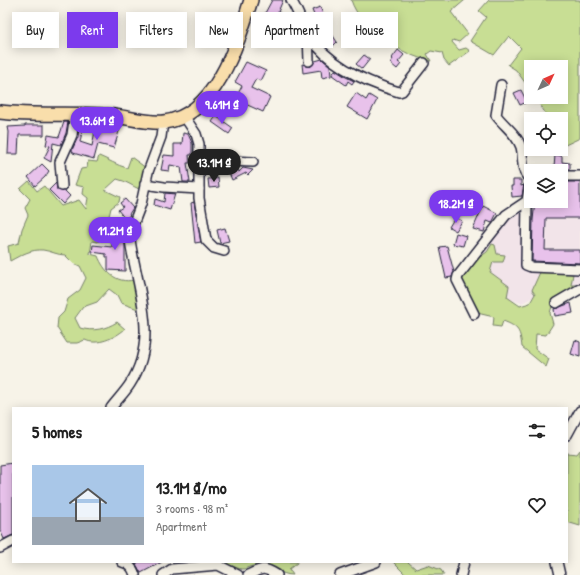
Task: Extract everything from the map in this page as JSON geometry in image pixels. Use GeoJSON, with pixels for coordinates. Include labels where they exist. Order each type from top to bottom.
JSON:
{"type":"FeatureCollection","features":[{"type":"Feature","properties":{"kind":"highway"},"geometry":{"type":"LineString","coordinates":[[0,112],[104,115],[163,122],[184,116],[211,93],[217,84],[237,41],[251,0]]}},
{"type":"Feature","properties":{"kind":"street"},"geometry":{"type":"LineString","coordinates":[[291,0],[297,12]]}},
{"type":"Feature","properties":{"kind":"street"},"geometry":{"type":"LineString","coordinates":[[309,48],[309,61]]}},
{"type":"Feature","properties":{"kind":"street"},"geometry":{"type":"LineString","coordinates":[[319,48],[326,56],[355,75],[375,85],[399,92],[405,88],[424,63]]}},
{"type":"Feature","properties":{"kind":"street"},"geometry":{"type":"LineString","coordinates":[[501,85],[496,115],[518,141],[521,147],[524,170]]}},
{"type":"Feature","properties":{"kind":"street"},"geometry":{"type":"LineString","coordinates":[[62,186],[60,162],[72,135],[75,114]]}},
{"type":"Feature","properties":{"kind":"street"},"geometry":{"type":"LineString","coordinates":[[184,116],[198,139],[200,171],[199,189],[206,240],[214,248],[224,251]]}},
{"type":"Feature","properties":{"kind":"street"},"geometry":{"type":"LineString","coordinates":[[112,407],[130,384],[136,373],[143,352],[145,317],[142,293],[130,240],[131,230],[141,204],[151,160],[161,137],[163,122]]}},
{"type":"Feature","properties":{"kind":"street"},"geometry":{"type":"LineString","coordinates":[[200,171],[234,160],[254,162]]}},
{"type":"Feature","properties":{"kind":"street"},"geometry":{"type":"LineString","coordinates":[[568,176],[580,176]]}},
{"type":"Feature","properties":{"kind":"street"},"geometry":{"type":"LineString","coordinates":[[145,184],[164,187],[199,189]]}},
{"type":"Feature","properties":{"kind":"street"},"geometry":{"type":"LineString","coordinates":[[474,314],[457,280],[458,276],[511,210],[524,203]]}},
{"type":"Feature","properties":{"kind":"street"},"geometry":{"type":"LineString","coordinates":[[527,208],[526,265],[531,268],[580,269]]}},
{"type":"Feature","properties":{"kind":"street"},"geometry":{"type":"LineString","coordinates":[[556,303],[580,289]]}},
{"type":"Feature","properties":{"kind":"street"},"geometry":{"type":"LineString","coordinates":[[568,433],[580,411]]}},
{"type":"Feature","properties":{"kind":"street"},"geometry":{"type":"LineString","coordinates":[[0,548],[12,542]]}},
{"type":"Feature","properties":{"kind":"street"},"geometry":{"type":"LineString","coordinates":[[125,563],[133,568],[135,575]]}},
{"type":"Feature","properties":{"kind":"street"},"geometry":{"type":"LineString","coordinates":[[340,575],[359,565],[370,563]]}},
{"type":"Feature","properties":{"kind":"street"},"geometry":{"type":"LineString","coordinates":[[461,575],[464,563]]}},
{"type":"Feature","properties":{"kind":"street"},"geometry":{"type":"LineString","coordinates":[[556,563],[560,575]]}},
{"type":"Feature","properties":{"kind":"street"},"geometry":{"type":"LineString","coordinates":[[163,575],[172,565],[205,571],[218,565],[238,575]]}},
{"type":"Feature","properties":{"kind":"street"},"geometry":{"type":"LineString","coordinates":[[248,575],[256,570],[266,568],[277,575]]}},
{"type":"Feature","properties":{"kind":"shaded area"},"geometry":{"type":"Polygon","coordinates":[[[568,180],[580,180],[580,285],[549,289],[522,303],[482,292],[473,266],[503,226],[515,213],[530,213],[530,208],[568,208],[568,180]]]}},
{"type":"Feature","properties":{"kind":"green space"},"geometry":{"type":"Polygon","coordinates":[[[351,0],[465,0],[451,12],[468,34],[459,42],[453,40],[452,42],[459,50],[466,48],[470,51],[449,66],[444,60],[442,53],[431,51],[427,54],[431,61],[420,58],[398,48],[398,12],[356,11],[351,0]]]}},
{"type":"Feature","properties":{"kind":"green space"},"geometry":{"type":"Polygon","coordinates":[[[489,0],[580,0],[580,138],[568,144],[568,112],[545,112],[539,104],[568,104],[568,60],[524,60],[524,81],[516,70],[508,65],[521,48],[509,36],[494,55],[470,41],[486,17],[479,11],[489,0]]]}},
{"type":"Feature","properties":{"kind":"green space"},"geometry":{"type":"Polygon","coordinates":[[[99,156],[127,168],[131,157],[146,168],[141,190],[117,179],[105,190],[120,197],[119,202],[111,208],[109,216],[100,221],[97,226],[103,230],[98,242],[92,241],[90,254],[98,256],[107,271],[116,278],[128,281],[134,280],[139,294],[137,297],[141,304],[138,309],[121,303],[117,295],[109,289],[97,302],[83,307],[75,318],[80,328],[90,330],[99,329],[117,322],[125,329],[111,338],[100,342],[90,342],[85,340],[77,343],[67,343],[57,328],[58,318],[64,312],[68,299],[80,290],[86,278],[80,266],[73,263],[65,255],[43,250],[30,251],[10,261],[8,246],[19,243],[22,229],[28,215],[25,208],[30,199],[20,189],[29,181],[37,191],[44,186],[61,206],[79,200],[86,209],[88,198],[83,194],[84,187],[75,185],[81,169],[87,168],[88,161],[97,162],[99,156]]]}},
{"type":"Feature","properties":{"kind":"green space"},"geometry":{"type":"Polygon","coordinates":[[[492,244],[495,245],[497,254],[505,255],[503,262],[493,262],[490,272],[509,286],[507,297],[520,306],[530,303],[535,294],[532,290],[541,270],[573,274],[571,285],[580,285],[553,303],[550,313],[553,324],[546,335],[536,334],[535,349],[549,359],[546,367],[522,347],[519,333],[516,328],[503,321],[501,327],[493,326],[494,317],[477,313],[460,279],[477,259],[487,252],[492,244]]]}},
{"type":"Feature","properties":{"kind":"green space"},"geometry":{"type":"Polygon","coordinates":[[[580,450],[580,526],[568,522],[568,453],[577,454],[580,450]]]}},
{"type":"Feature","properties":{"kind":"green space"},"geometry":{"type":"Polygon","coordinates":[[[226,563],[297,563],[289,569],[293,575],[288,575],[265,565],[244,569],[226,563]]]}},
{"type":"Feature","properties":{"kind":"green space"},"geometry":{"type":"Polygon","coordinates":[[[394,563],[409,563],[416,569],[428,565],[441,570],[444,575],[406,575],[394,563]]]}},
{"type":"Feature","properties":{"kind":"building"},"geometry":{"type":"Polygon","coordinates":[[[272,0],[283,0],[278,12],[266,12],[272,0]]]}},
{"type":"Feature","properties":{"kind":"building"},"geometry":{"type":"Polygon","coordinates":[[[320,7],[322,12],[313,12],[312,10],[320,7]]]}},
{"type":"Feature","properties":{"kind":"building"},"geometry":{"type":"Polygon","coordinates":[[[333,36],[337,42],[333,46],[333,36]]]}},
{"type":"Feature","properties":{"kind":"building"},"geometry":{"type":"Polygon","coordinates":[[[398,50],[404,55],[398,62],[401,64],[397,69],[390,63],[398,50]]]}},
{"type":"Feature","properties":{"kind":"building"},"geometry":{"type":"Polygon","coordinates":[[[364,55],[370,59],[362,69],[356,64],[364,55]]]}},
{"type":"Feature","properties":{"kind":"building"},"geometry":{"type":"Polygon","coordinates":[[[322,59],[330,66],[331,76],[322,78],[321,70],[303,73],[302,64],[310,67],[315,61],[322,59]]]}},
{"type":"Feature","properties":{"kind":"building"},"geometry":{"type":"Polygon","coordinates":[[[246,62],[266,71],[261,81],[256,79],[251,88],[270,97],[263,112],[243,103],[240,107],[233,103],[242,86],[235,82],[246,62]]]}},
{"type":"Feature","properties":{"kind":"building"},"geometry":{"type":"Polygon","coordinates":[[[335,70],[354,81],[352,84],[348,81],[346,85],[332,75],[335,70]]]}},
{"type":"Feature","properties":{"kind":"building"},"geometry":{"type":"Polygon","coordinates":[[[521,90],[524,96],[524,103],[520,105],[514,93],[521,90]]]}},
{"type":"Feature","properties":{"kind":"building"},"geometry":{"type":"Polygon","coordinates":[[[356,93],[366,100],[369,95],[377,100],[367,119],[347,107],[356,93]]]}},
{"type":"Feature","properties":{"kind":"building"},"geometry":{"type":"Polygon","coordinates":[[[216,116],[233,128],[229,134],[212,122],[216,116]]]}},
{"type":"Feature","properties":{"kind":"building"},"geometry":{"type":"Polygon","coordinates":[[[64,122],[68,122],[66,133],[61,145],[53,143],[51,162],[44,158],[50,146],[46,145],[48,135],[59,137],[64,122]]]}},
{"type":"Feature","properties":{"kind":"building"},"geometry":{"type":"Polygon","coordinates":[[[104,124],[120,128],[114,148],[98,144],[94,159],[73,153],[72,150],[78,137],[79,127],[83,127],[80,142],[92,146],[95,131],[102,132],[104,124]]]}},
{"type":"Feature","properties":{"kind":"building"},"geometry":{"type":"Polygon","coordinates":[[[44,125],[44,135],[19,135],[18,154],[8,154],[8,127],[44,125]]]}},
{"type":"Feature","properties":{"kind":"building"},"geometry":{"type":"Polygon","coordinates":[[[183,133],[188,134],[192,143],[192,155],[189,155],[190,163],[187,163],[190,182],[183,182],[181,167],[170,165],[169,171],[161,170],[164,155],[174,156],[174,144],[182,144],[183,133]]]}},
{"type":"Feature","properties":{"kind":"building"},"geometry":{"type":"Polygon","coordinates":[[[555,156],[562,156],[562,162],[570,163],[570,169],[568,169],[568,164],[554,164],[555,156]]]}},
{"type":"Feature","properties":{"kind":"building"},"geometry":{"type":"Polygon","coordinates":[[[42,164],[49,171],[35,186],[28,177],[42,164]]]}},
{"type":"Feature","properties":{"kind":"building"},"geometry":{"type":"Polygon","coordinates":[[[237,167],[239,172],[243,168],[253,170],[248,175],[246,173],[232,180],[227,168],[237,167]]]}},
{"type":"Feature","properties":{"kind":"building"},"geometry":{"type":"Polygon","coordinates":[[[218,178],[219,187],[209,188],[208,179],[218,178]]]}},
{"type":"Feature","properties":{"kind":"building"},"geometry":{"type":"Polygon","coordinates":[[[513,180],[521,180],[521,186],[524,185],[522,196],[512,197],[511,186],[513,186],[513,180]]]}},
{"type":"Feature","properties":{"kind":"building"},"geometry":{"type":"Polygon","coordinates":[[[568,182],[580,182],[580,218],[546,218],[545,250],[580,250],[580,263],[532,261],[534,208],[568,208],[568,182]]]}},
{"type":"Feature","properties":{"kind":"building"},"geometry":{"type":"Polygon","coordinates":[[[56,183],[57,190],[65,191],[70,196],[63,204],[49,190],[56,183]]]}},
{"type":"Feature","properties":{"kind":"building"},"geometry":{"type":"Polygon","coordinates":[[[165,193],[175,194],[170,210],[154,205],[155,199],[164,202],[165,193]]]}},
{"type":"Feature","properties":{"kind":"building"},"geometry":{"type":"Polygon","coordinates":[[[125,199],[133,208],[129,214],[130,215],[125,219],[118,210],[123,207],[120,203],[125,199]]]}},
{"type":"Feature","properties":{"kind":"building"},"geometry":{"type":"Polygon","coordinates":[[[194,202],[201,242],[195,243],[191,203],[194,202]]]}},
{"type":"Feature","properties":{"kind":"building"},"geometry":{"type":"Polygon","coordinates":[[[483,206],[497,213],[492,223],[487,221],[484,232],[473,229],[483,206]]]}},
{"type":"Feature","properties":{"kind":"building"},"geometry":{"type":"Polygon","coordinates":[[[455,217],[462,221],[456,231],[449,227],[455,217]]]}},
{"type":"Feature","properties":{"kind":"building"},"geometry":{"type":"Polygon","coordinates":[[[225,228],[229,241],[220,243],[217,230],[225,228]]]}},
{"type":"Feature","properties":{"kind":"building"},"geometry":{"type":"Polygon","coordinates":[[[112,230],[125,230],[125,271],[108,270],[108,257],[106,257],[106,254],[92,252],[93,245],[112,247],[112,230]]]}},
{"type":"Feature","properties":{"kind":"building"},"geometry":{"type":"Polygon","coordinates":[[[456,233],[466,236],[463,246],[453,244],[456,233]]]}},
{"type":"Feature","properties":{"kind":"building"},"geometry":{"type":"Polygon","coordinates":[[[447,246],[454,272],[452,277],[446,278],[439,247],[447,246]]]}},
{"type":"Feature","properties":{"kind":"building"},"geometry":{"type":"Polygon","coordinates":[[[571,303],[573,313],[555,316],[554,309],[571,303]]]}},
{"type":"Feature","properties":{"kind":"building"},"geometry":{"type":"Polygon","coordinates":[[[575,340],[580,342],[580,357],[571,354],[575,340]]]}},
{"type":"Feature","properties":{"kind":"building"},"geometry":{"type":"Polygon","coordinates":[[[12,463],[12,535],[4,539],[0,530],[0,465],[12,463]]]}},
{"type":"Feature","properties":{"kind":"building"},"geometry":{"type":"Polygon","coordinates":[[[138,563],[160,563],[141,573],[136,564],[138,563]]]}}]}
